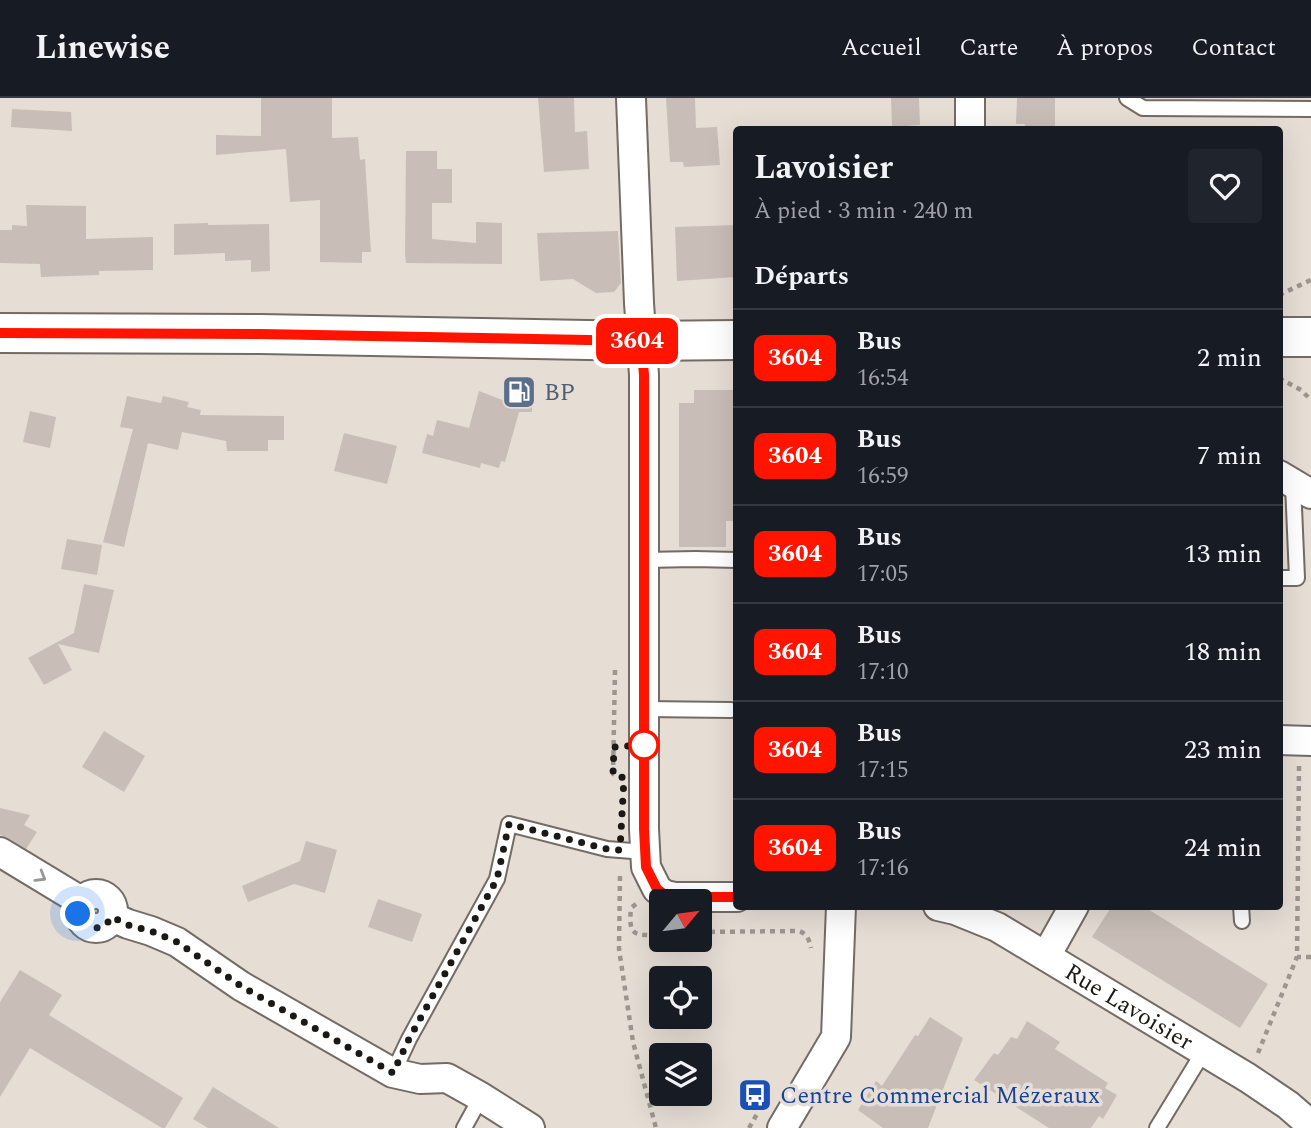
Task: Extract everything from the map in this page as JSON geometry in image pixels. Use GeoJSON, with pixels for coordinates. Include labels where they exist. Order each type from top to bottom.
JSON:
{"type":"FeatureCollection","features":[{"type":"Feature","properties":{"kind":"main road"},"geometry":{"type":"LineString","coordinates":[[0,332],[733,340]]}},
{"type":"Feature","properties":{"kind":"main road"},"geometry":{"type":"LineString","coordinates":[[1283,337],[1311,337]]}},
{"type":"Feature","properties":{"kind":"street"},"geometry":{"type":"LineString","coordinates":[[631,98],[644,375],[644,709],[632,851],[646,867],[657,889],[665,895],[733,897]]}},
{"type":"Feature","properties":{"kind":"street"},"geometry":{"type":"LineString","coordinates":[[970,98],[970,126]]}},
{"type":"Feature","properties":{"kind":"street"},"geometry":{"type":"LineString","coordinates":[[0,852],[81,901],[87,895],[103,895],[112,904],[112,917],[177,942],[241,986],[393,1073],[420,1079],[447,1078],[530,1128]]}},
{"type":"Feature","properties":{"kind":"street"},"geometry":{"type":"LineString","coordinates":[[782,1128],[836,1037],[841,910]]}},
{"type":"Feature","properties":{"kind":"street","name":"Rue Lavoisier"},"geometry":{"type":"LineString","coordinates":[[952,910],[997,927],[1046,956],[1248,1078],[1289,1105],[1311,1125]]}},
{"type":"Feature","properties":{"kind":"street"},"geometry":{"type":"LineString","coordinates":[[1046,956],[1072,910]]}},
{"type":"Feature","properties":{"kind":"lane"},"geometry":{"type":"LineString","coordinates":[[1128,98],[1143,108],[1311,109]]}},
{"type":"Feature","properties":{"kind":"lane"},"geometry":{"type":"LineString","coordinates":[[1283,578],[1297,578],[1294,485]]}},
{"type":"Feature","properties":{"kind":"lane"},"geometry":{"type":"LineString","coordinates":[[644,561],[733,560]]}},
{"type":"Feature","properties":{"kind":"lane"},"geometry":{"type":"LineString","coordinates":[[644,709],[731,710]]}},
{"type":"Feature","properties":{"kind":"lane"},"geometry":{"type":"LineString","coordinates":[[393,1073],[497,879],[509,824],[607,849],[632,851]]}},
{"type":"Feature","properties":{"kind":"lane"},"geometry":{"type":"LineString","coordinates":[[1157,1128],[1204,1051]]}},
{"type":"Feature","properties":{"kind":"lane"},"geometry":{"type":"LineString","coordinates":[[464,1128],[481,1097]]}},
{"type":"Feature","properties":{"kind":"path"},"geometry":{"type":"LineString","coordinates":[[1283,293],[1311,280]]}},
{"type":"Feature","properties":{"kind":"path"},"geometry":{"type":"LineString","coordinates":[[1283,380],[1301,390],[1311,400]]}},
{"type":"Feature","properties":{"kind":"path"},"geometry":{"type":"LineString","coordinates":[[615,666],[613,774],[624,778]]}},
{"type":"Feature","properties":{"kind":"path"},"geometry":{"type":"LineString","coordinates":[[1248,1078],[1297,957],[1297,740]]}},
{"type":"Feature","properties":{"kind":"path"},"geometry":{"type":"LineString","coordinates":[[632,851],[620,913],[620,949],[633,1042],[656,1128]]}},
{"type":"Feature","properties":{"kind":"path"},"geometry":{"type":"LineString","coordinates":[[620,913],[630,911],[630,926],[635,933],[649,935]]}},
{"type":"Feature","properties":{"kind":"path"},"geometry":{"type":"LineString","coordinates":[[712,932],[799,931],[805,933],[810,940],[811,948]]}},
{"type":"Feature","properties":{"kind":"path"},"geometry":{"type":"LineString","coordinates":[[1297,957],[1311,957]]}},
{"type":"Feature","properties":{"kind":"path"},"geometry":{"type":"LineString","coordinates":[[749,1128],[762,1106]]}},
{"type":"Feature","properties":{"kind":"building"},"geometry":{"type":"Polygon","coordinates":[[[261,98],[332,98],[332,138],[358,137],[360,160],[365,159],[371,252],[362,252],[362,263],[320,262],[320,200],[290,202],[286,149],[216,155],[216,135],[261,136],[261,98]]]}},
{"type":"Feature","properties":{"kind":"building"},"geometry":{"type":"Polygon","coordinates":[[[538,98],[574,98],[575,132],[587,131],[589,169],[544,172],[538,98]]]}},
{"type":"Feature","properties":{"kind":"building"},"geometry":{"type":"Polygon","coordinates":[[[666,98],[695,98],[696,128],[717,127],[720,165],[684,167],[683,162],[670,162],[666,98]]]}},
{"type":"Feature","properties":{"kind":"building"},"geometry":{"type":"Polygon","coordinates":[[[891,98],[919,98],[920,125],[892,126],[891,98]]]}},
{"type":"Feature","properties":{"kind":"building"},"geometry":{"type":"Polygon","coordinates":[[[1017,98],[1055,98],[1055,126],[1016,124],[1017,98]]]}},
{"type":"Feature","properties":{"kind":"building"},"geometry":{"type":"Polygon","coordinates":[[[12,109],[71,112],[72,131],[11,127],[12,109]]]}},
{"type":"Feature","properties":{"kind":"building"},"geometry":{"type":"Polygon","coordinates":[[[406,151],[437,151],[437,169],[452,169],[452,203],[432,203],[432,239],[476,243],[476,222],[502,223],[502,264],[406,263],[406,151]]]}},
{"type":"Feature","properties":{"kind":"building"},"geometry":{"type":"Polygon","coordinates":[[[26,205],[86,206],[86,239],[153,237],[153,270],[99,271],[99,275],[41,277],[40,264],[0,263],[0,230],[12,230],[12,225],[27,226],[26,205]]]}},
{"type":"Feature","properties":{"kind":"building"},"geometry":{"type":"Polygon","coordinates":[[[174,224],[269,224],[270,271],[251,272],[251,260],[225,261],[225,253],[174,255],[174,224]]]}},
{"type":"Feature","properties":{"kind":"building"},"geometry":{"type":"Polygon","coordinates":[[[733,225],[733,277],[677,281],[675,227],[733,225]]]}},
{"type":"Feature","properties":{"kind":"building"},"geometry":{"type":"Polygon","coordinates":[[[618,231],[621,283],[614,292],[596,293],[573,279],[540,281],[537,233],[618,231]]]}},
{"type":"Feature","properties":{"kind":"building"},"geometry":{"type":"Polygon","coordinates":[[[506,378],[532,378],[532,412],[519,412],[505,462],[501,461],[499,468],[481,463],[480,468],[422,453],[427,434],[433,436],[437,420],[469,428],[479,391],[505,401],[506,378]]]}},
{"type":"Feature","properties":{"kind":"building"},"geometry":{"type":"Polygon","coordinates":[[[694,390],[733,390],[733,521],[726,521],[726,547],[679,547],[679,403],[694,403],[694,390]]]}},
{"type":"Feature","properties":{"kind":"building"},"geometry":{"type":"Polygon","coordinates":[[[127,396],[161,403],[163,396],[189,402],[187,407],[201,410],[200,415],[284,416],[284,440],[268,440],[268,451],[227,451],[226,441],[182,432],[178,450],[148,443],[124,547],[103,542],[133,429],[120,427],[127,396]]]}},
{"type":"Feature","properties":{"kind":"building"},"geometry":{"type":"Polygon","coordinates":[[[30,411],[56,417],[50,448],[23,442],[30,411]]]}},
{"type":"Feature","properties":{"kind":"building"},"geometry":{"type":"Polygon","coordinates":[[[344,433],[397,446],[387,484],[334,471],[344,433]]]}},
{"type":"Feature","properties":{"kind":"building"},"geometry":{"type":"Polygon","coordinates":[[[67,539],[102,545],[97,575],[61,569],[67,539]]]}},
{"type":"Feature","properties":{"kind":"building"},"geometry":{"type":"Polygon","coordinates":[[[84,584],[114,590],[99,653],[58,644],[72,670],[44,685],[28,658],[74,633],[84,584]]]}},
{"type":"Feature","properties":{"kind":"building"},"geometry":{"type":"Polygon","coordinates":[[[104,731],[145,756],[124,792],[82,767],[104,731]]]}},
{"type":"Feature","properties":{"kind":"building"},"geometry":{"type":"Polygon","coordinates":[[[0,808],[30,815],[24,825],[37,832],[26,849],[0,835],[0,808]]]}},
{"type":"Feature","properties":{"kind":"building"},"geometry":{"type":"Polygon","coordinates":[[[306,841],[337,850],[325,893],[294,884],[248,902],[242,886],[300,861],[306,841]]]}},
{"type":"Feature","properties":{"kind":"building"},"geometry":{"type":"Polygon","coordinates":[[[378,899],[422,914],[412,942],[368,927],[378,899]]]}},
{"type":"Feature","properties":{"kind":"building"},"geometry":{"type":"Polygon","coordinates":[[[1109,910],[1149,910],[1268,984],[1240,1028],[1092,937],[1109,910]]]}},
{"type":"Feature","properties":{"kind":"building"},"geometry":{"type":"Polygon","coordinates":[[[20,970],[62,995],[49,1015],[183,1098],[165,1128],[30,1048],[0,1097],[0,1002],[20,970]]]}},
{"type":"Feature","properties":{"kind":"building"},"geometry":{"type":"Polygon","coordinates":[[[930,1017],[963,1038],[928,1128],[883,1128],[858,1110],[876,1081],[882,1086],[930,1017]]]}},
{"type":"Feature","properties":{"kind":"building"},"geometry":{"type":"Polygon","coordinates":[[[1027,1021],[1060,1042],[1055,1049],[1108,1083],[1105,1088],[1117,1095],[1103,1119],[1099,1116],[1091,1128],[1049,1128],[974,1080],[994,1053],[998,1055],[1011,1037],[1017,1039],[1027,1021]]]}},
{"type":"Feature","properties":{"kind":"building"},"geometry":{"type":"Polygon","coordinates":[[[213,1087],[279,1128],[208,1128],[193,1119],[213,1087]]]}},
{"type":"Feature","properties":{"kind":"bus line","name":"3604"},"geometry":{"type":"LineString","coordinates":[[0,333],[260,334],[641,341],[644,375],[646,867],[657,889],[665,895],[733,897]]}},
{"type":"Feature","properties":{"kind":"place","name":"BP"},"geometry":{"type":"Point","coordinates":[519,392]}},
{"type":"Feature","properties":{"kind":"place","name":"Centre Commercial Mézeraux"},"geometry":{"type":"Point","coordinates":[755,1095]}},
{"type":"Feature","properties":{"kind":"route"},"geometry":{"type":"LineString","coordinates":[[78,914],[88,927],[100,928],[112,917],[177,942],[241,986],[393,1073],[497,879],[509,824],[620,850],[624,778],[613,774],[614,747],[644,745]]}}]}
